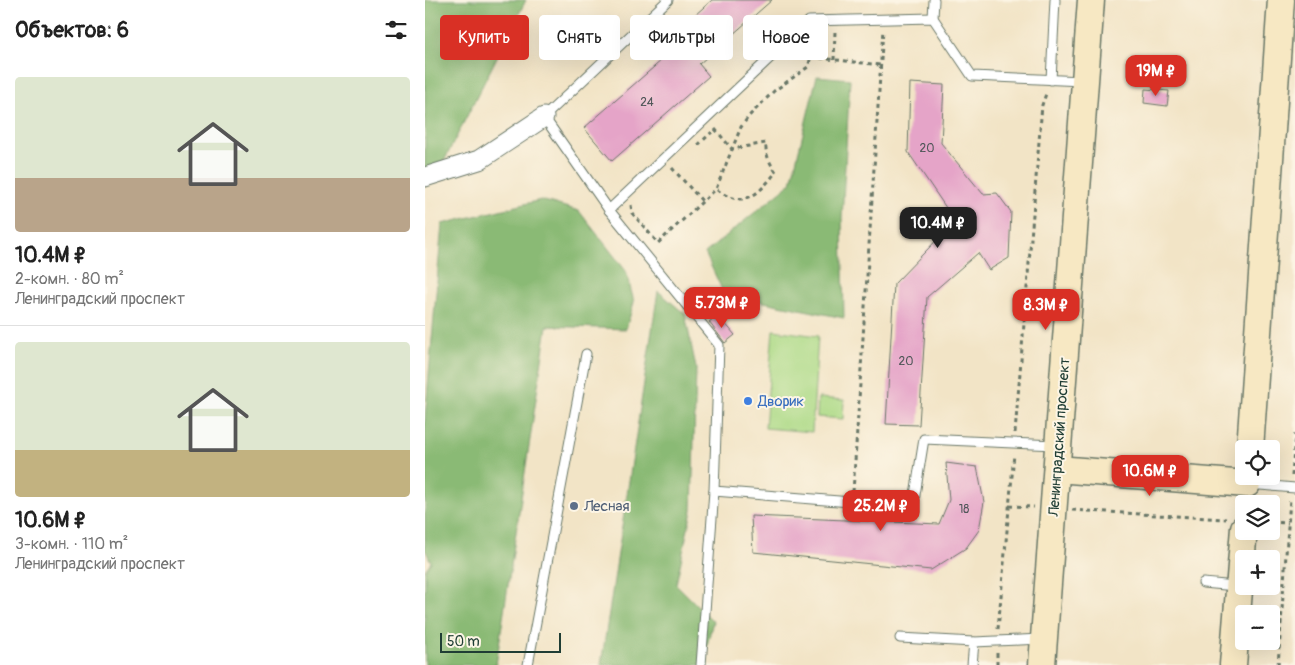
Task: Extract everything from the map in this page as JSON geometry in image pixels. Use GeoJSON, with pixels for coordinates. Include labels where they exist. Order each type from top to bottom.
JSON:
{"type":"FeatureCollection","features":[{"type":"Feature","properties":{"kind":"main road","name":"Ленинградский проспект"},"geometry":{"type":"LineString","coordinates":[[1042,665],[1091,0]]}},
{"type":"Feature","properties":{"kind":"main road"},"geometry":{"type":"LineString","coordinates":[[1250,440],[1281,0]]}},
{"type":"Feature","properties":{"kind":"main road"},"geometry":{"type":"LineString","coordinates":[[1058,457],[1235,500]]}},
{"type":"Feature","properties":{"kind":"main road"},"geometry":{"type":"LineString","coordinates":[[1233,665],[1238,595]]}},
{"type":"Feature","properties":{"kind":"street"},"geometry":{"type":"LineString","coordinates":[[425,177],[479,160],[544,118]]}},
{"type":"Feature","properties":{"kind":"lane"},"geometry":{"type":"LineString","coordinates":[[668,0],[544,118],[609,210],[719,345],[714,492],[701,665]]}},
{"type":"Feature","properties":{"kind":"lane"},"geometry":{"type":"LineString","coordinates":[[934,0],[933,18],[972,76],[1085,82]]}},
{"type":"Feature","properties":{"kind":"lane"},"geometry":{"type":"LineString","coordinates":[[1051,80],[1055,0]]}},
{"type":"Feature","properties":{"kind":"lane"},"geometry":{"type":"LineString","coordinates":[[609,210],[809,21],[933,18]]}},
{"type":"Feature","properties":{"kind":"lane"},"geometry":{"type":"LineString","coordinates":[[528,665],[586,354]]}},
{"type":"Feature","properties":{"kind":"lane"},"geometry":{"type":"LineString","coordinates":[[714,492],[913,507],[924,439],[1015,443],[1058,457]]}},
{"type":"Feature","properties":{"kind":"lane"},"geometry":{"type":"LineString","coordinates":[[1267,495],[1293,487]]}},
{"type":"Feature","properties":{"kind":"lane"},"geometry":{"type":"LineString","coordinates":[[1203,582],[1235,586]]}},
{"type":"Feature","properties":{"kind":"lane"},"geometry":{"type":"LineString","coordinates":[[900,638],[974,642],[1044,639]]}},
{"type":"Feature","properties":{"kind":"lane"},"geometry":{"type":"LineString","coordinates":[[972,665],[974,642]]}},
{"type":"Feature","properties":{"kind":"path"},"geometry":{"type":"LineString","coordinates":[[853,502],[883,19]]}},
{"type":"Feature","properties":{"kind":"path"},"geometry":{"type":"LineString","coordinates":[[829,30],[835,30],[834,60]]}},
{"type":"Feature","properties":{"kind":"path"},"geometry":{"type":"LineString","coordinates":[[828,59],[880,65]]}},
{"type":"Feature","properties":{"kind":"path"},"geometry":{"type":"LineString","coordinates":[[631,203],[631,213],[658,243],[716,190],[741,127],[749,116],[775,91],[809,67],[811,60]]}},
{"type":"Feature","properties":{"kind":"path"},"geometry":{"type":"LineString","coordinates":[[997,665],[997,642],[1042,105],[1051,80]]}},
{"type":"Feature","properties":{"kind":"path"},"geometry":{"type":"LineString","coordinates":[[692,150],[715,129],[732,150]]}},
{"type":"Feature","properties":{"kind":"path"},"geometry":{"type":"LineString","coordinates":[[716,190],[733,200],[749,198],[766,185],[777,172],[769,163],[765,150],[766,143],[732,150]]}},
{"type":"Feature","properties":{"kind":"path"},"geometry":{"type":"LineString","coordinates":[[665,174],[678,162]]}},
{"type":"Feature","properties":{"kind":"path"},"geometry":{"type":"LineString","coordinates":[[671,168],[703,202]]}},
{"type":"Feature","properties":{"kind":"path"},"geometry":{"type":"LineString","coordinates":[[1278,665],[1288,523],[1293,487],[1295,434]]}},
{"type":"Feature","properties":{"kind":"path"},"geometry":{"type":"LineString","coordinates":[[1009,506],[1054,508],[1235,502]]}},
{"type":"Feature","properties":{"kind":"path"},"geometry":{"type":"LineString","coordinates":[[1280,523],[1288,523]]}},
{"type":"Feature","properties":{"kind":"green space"},"geometry":{"type":"Polygon","coordinates":[[[425,0],[526,0],[518,15],[440,15],[440,60],[495,60],[436,177],[425,176],[425,0]]]}},
{"type":"Feature","properties":{"kind":"green space"},"geometry":{"type":"Polygon","coordinates":[[[817,76],[850,79],[842,218],[844,318],[724,294],[705,253],[791,183],[817,76]]]}},
{"type":"Feature","properties":{"kind":"green space"},"geometry":{"type":"Polygon","coordinates":[[[541,200],[579,211],[626,271],[634,302],[626,329],[547,326],[496,665],[425,665],[425,570],[431,562],[425,549],[425,420],[442,224],[541,200]]]}},
{"type":"Feature","properties":{"kind":"green space"},"geometry":{"type":"Polygon","coordinates":[[[658,291],[685,314],[696,368],[692,510],[676,584],[713,621],[702,665],[601,665],[658,291]]]}},
{"type":"Feature","properties":{"kind":"green space"},"geometry":{"type":"Polygon","coordinates":[[[773,330],[818,336],[812,432],[765,428],[773,330]]]}},
{"type":"Feature","properties":{"kind":"green space"},"geometry":{"type":"Polygon","coordinates":[[[818,398],[844,400],[843,419],[817,417],[818,398]]]}},
{"type":"Feature","properties":{"kind":"building"},"geometry":{"type":"Polygon","coordinates":[[[712,0],[772,0],[755,15],[743,15],[743,25],[733,34],[733,15],[695,15],[712,0]]]}},
{"type":"Feature","properties":{"kind":"building"},"geometry":{"type":"Polygon","coordinates":[[[662,60],[704,60],[699,64],[709,76],[612,161],[584,128],[662,60]]]}},
{"type":"Feature","properties":{"kind":"building"},"geometry":{"type":"Polygon","coordinates":[[[910,83],[944,85],[941,143],[983,194],[997,193],[1011,212],[1009,258],[989,270],[978,253],[927,297],[919,425],[886,424],[894,284],[955,221],[908,152],[910,83]]]}},
{"type":"Feature","properties":{"kind":"building"},"geometry":{"type":"Polygon","coordinates":[[[1145,89],[1169,91],[1167,106],[1144,103],[1145,89]]]}},
{"type":"Feature","properties":{"kind":"building"},"geometry":{"type":"Polygon","coordinates":[[[718,315],[735,335],[725,343],[709,322],[718,315]]]}},
{"type":"Feature","properties":{"kind":"building"},"geometry":{"type":"Polygon","coordinates":[[[946,463],[977,467],[984,502],[979,530],[966,548],[931,570],[753,552],[751,516],[939,524],[949,500],[946,463]]]}},
{"type":"Feature","properties":{"kind":"place","name":"Дворик"},"geometry":{"type":"Point","coordinates":[748,401]}},
{"type":"Feature","properties":{"kind":"place","name":"Лесная"},"geometry":{"type":"Point","coordinates":[574,506]}}]}
